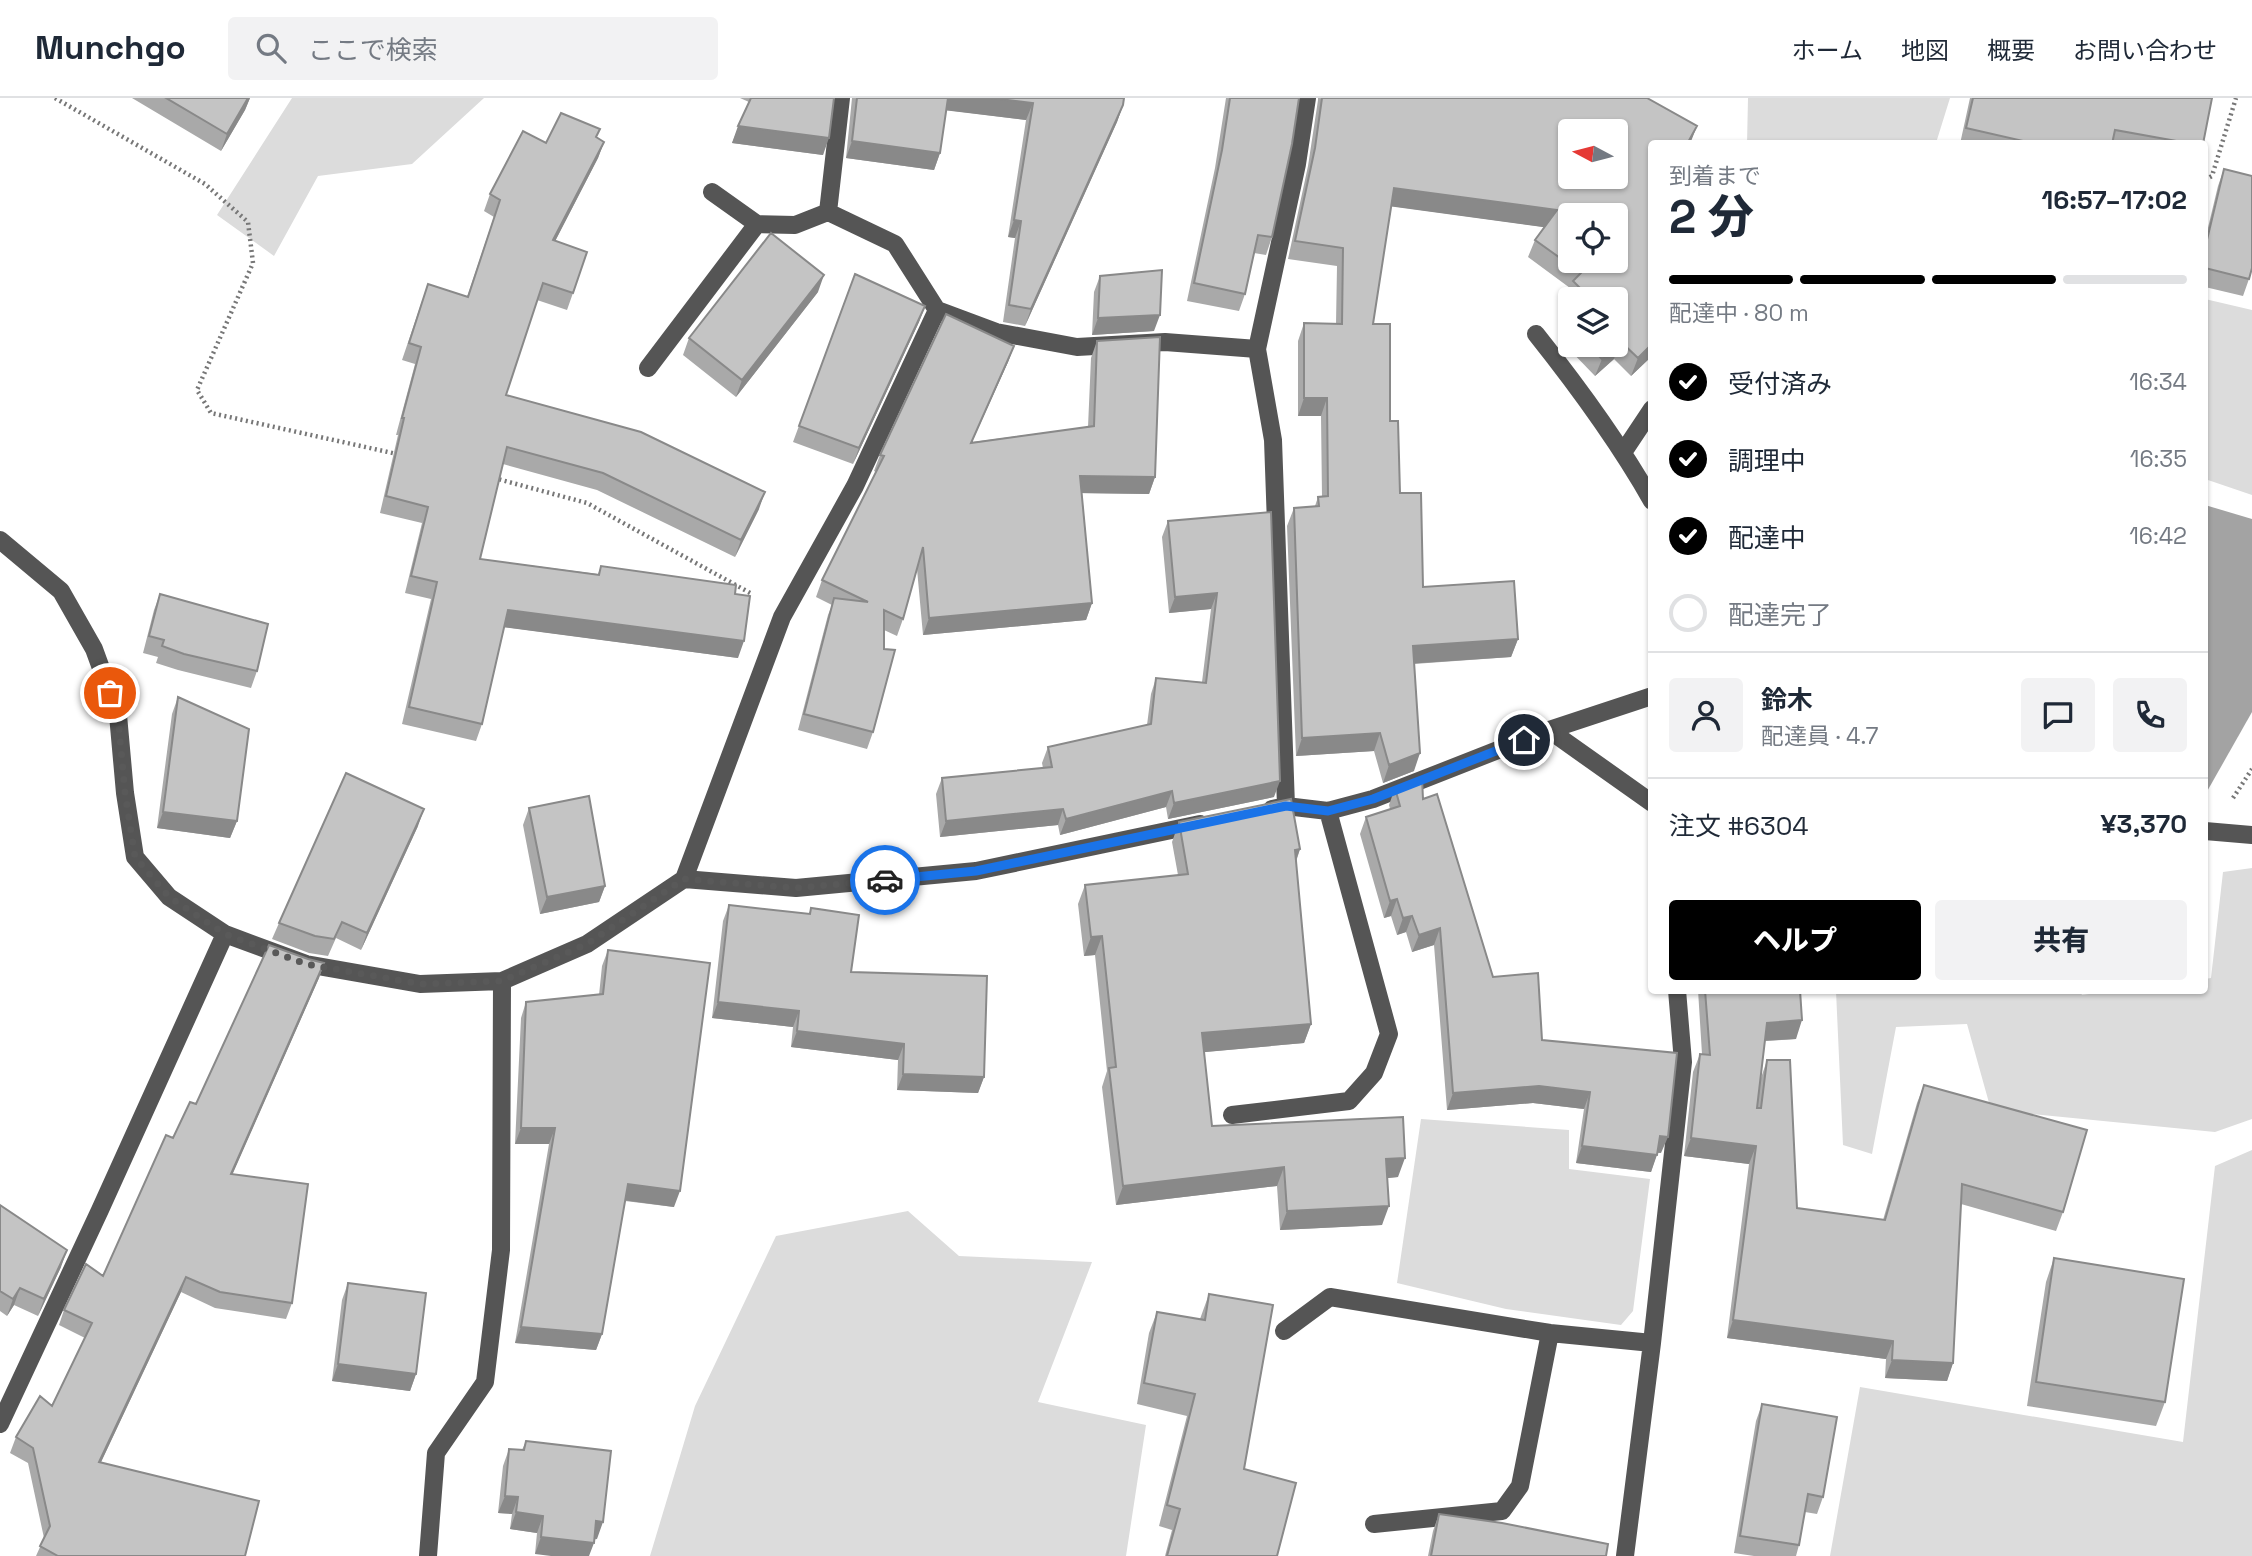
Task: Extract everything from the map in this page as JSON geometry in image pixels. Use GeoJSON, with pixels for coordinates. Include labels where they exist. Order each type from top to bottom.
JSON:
{"type":"FeatureCollection","features":[{"type":"Feature","properties":{"kind":"street"},"geometry":{"type":"LineString","coordinates":[[828,212],[841,98]]}},
{"type":"Feature","properties":{"kind":"street"},"geometry":{"type":"LineString","coordinates":[[1286,806],[1273,440],[1257,349],[1297,164],[1307,98]]}},
{"type":"Feature","properties":{"kind":"street"},"geometry":{"type":"LineString","coordinates":[[712,192],[757,224],[795,225],[828,212],[895,244],[937,310],[996,332],[1077,347],[1165,342],[1257,349]]}},
{"type":"Feature","properties":{"kind":"street"},"geometry":{"type":"LineString","coordinates":[[648,369],[757,224]]}},
{"type":"Feature","properties":{"kind":"street"},"geometry":{"type":"LineString","coordinates":[[0,540],[61,592],[94,649],[118,715],[125,793],[135,857],[169,897],[225,934],[306,964],[420,984],[502,981],[587,944],[684,879],[782,617],[855,486],[937,310]]}},
{"type":"Feature","properties":{"kind":"street"},"geometry":{"type":"LineString","coordinates":[[1536,334],[1586,396],[1624,451],[1648,494]]}},
{"type":"Feature","properties":{"kind":"street"},"geometry":{"type":"LineString","coordinates":[[1624,451],[1648,415]]}},
{"type":"Feature","properties":{"kind":"street"},"geometry":{"type":"LineString","coordinates":[[1259,811],[1286,806],[1328,811],[1373,799],[1549,730],[1648,697]]}},
{"type":"Feature","properties":{"kind":"street"},"geometry":{"type":"LineString","coordinates":[[1549,730],[1648,800]]}},
{"type":"Feature","properties":{"kind":"street"},"geometry":{"type":"LineString","coordinates":[[1232,1115],[1349,1101],[1374,1073],[1389,1034],[1328,811]]}},
{"type":"Feature","properties":{"kind":"street"},"geometry":{"type":"LineString","coordinates":[[684,879],[796,888],[976,871],[1219,820]]}},
{"type":"Feature","properties":{"kind":"street"},"geometry":{"type":"LineString","coordinates":[[2208,831],[2252,835]]}},
{"type":"Feature","properties":{"kind":"street"},"geometry":{"type":"LineString","coordinates":[[0,1424],[225,934]]}},
{"type":"Feature","properties":{"kind":"street"},"geometry":{"type":"LineString","coordinates":[[428,1556],[436,1453],[485,1382],[501,1250],[502,981]]}},
{"type":"Feature","properties":{"kind":"street"},"geometry":{"type":"LineString","coordinates":[[1625,1556],[1683,1062],[1677,994]]}},
{"type":"Feature","properties":{"kind":"street"},"geometry":{"type":"LineString","coordinates":[[1284,1331],[1330,1297],[1550,1333],[1652,1343]]}},
{"type":"Feature","properties":{"kind":"street"},"geometry":{"type":"LineString","coordinates":[[1374,1524],[1502,1511],[1520,1486],[1550,1333]]}},
{"type":"Feature","properties":{"kind":"path"},"geometry":{"type":"LineString","coordinates":[[55,98],[205,184],[248,222],[253,263],[197,390],[211,413],[401,455]]}},
{"type":"Feature","properties":{"kind":"path"},"geometry":{"type":"LineString","coordinates":[[2208,178],[2212,176],[2236,98]]}},
{"type":"Feature","properties":{"kind":"path"},"geometry":{"type":"LineString","coordinates":[[494,478],[587,503],[763,600],[782,617]]}},
{"type":"Feature","properties":{"kind":"shaded area"},"geometry":{"type":"Polygon","coordinates":[[[292,98],[484,98],[412,164],[318,176],[274,256],[217,215],[292,98]]]}},
{"type":"Feature","properties":{"kind":"shaded area"},"geometry":{"type":"Polygon","coordinates":[[[1748,98],[1950,98],[1937,140],[1747,140],[1748,98]]]}},
{"type":"Feature","properties":{"kind":"shaded area"},"geometry":{"type":"Polygon","coordinates":[[[2208,300],[2252,310],[2252,495],[2208,480],[2208,300]]]}},
{"type":"Feature","properties":{"kind":"shaded area"},"geometry":{"type":"Polygon","coordinates":[[[2208,506],[2252,519],[2252,712],[2208,790],[2208,506]]]}},
{"type":"Feature","properties":{"kind":"shaded area"},"geometry":{"type":"Polygon","coordinates":[[[2252,868],[2252,1119],[2215,1132],[1991,1110],[1967,1024],[1896,1027],[1872,1154],[1843,1145],[1836,994],[2208,994],[2223,872],[2252,868]]]}},
{"type":"Feature","properties":{"kind":"shaded area"},"geometry":{"type":"Polygon","coordinates":[[[1421,1119],[1569,1130],[1569,1169],[1650,1179],[1633,1311],[1621,1325],[1506,1309],[1397,1283],[1421,1119]]]}},
{"type":"Feature","properties":{"kind":"shaded area"},"geometry":{"type":"Polygon","coordinates":[[[2252,1150],[2252,1556],[1830,1556],[1860,1387],[2183,1442],[2215,1166],[2252,1150]]]}},
{"type":"Feature","properties":{"kind":"shaded area"},"geometry":{"type":"Polygon","coordinates":[[[908,1211],[959,1256],[1092,1262],[1038,1402],[1146,1425],[1126,1556],[650,1556],[695,1406],[776,1236],[908,1211]]]}},
{"type":"Feature","properties":{"kind":"building"},"geometry":{"type":"Polygon","coordinates":[[[166,98],[248,98],[227,134],[166,98]]]}},
{"type":"Feature","properties":{"kind":"building"},"geometry":{"type":"Polygon","coordinates":[[[751,98],[834,98],[829,138],[738,126],[751,98]]]}},
{"type":"Feature","properties":{"kind":"building"},"geometry":{"type":"Polygon","coordinates":[[[857,98],[948,98],[940,153],[852,141],[857,98]]]}},
{"type":"Feature","properties":{"kind":"building"},"geometry":{"type":"Polygon","coordinates":[[[991,98],[1124,98],[1031,309],[1009,305],[1021,221],[1014,220],[1033,103],[991,98]]]}},
{"type":"Feature","properties":{"kind":"building"},"geometry":{"type":"Polygon","coordinates":[[[1230,98],[1299,98],[1272,237],[1258,235],[1245,294],[1194,283],[1230,98]]]}},
{"type":"Feature","properties":{"kind":"building"},"geometry":{"type":"Polygon","coordinates":[[[1322,98],[1647,98],[1697,126],[1689,140],[1648,140],[1648,348],[1638,358],[1628,349],[1628,287],[1579,287],[1573,281],[1581,273],[1628,273],[1628,203],[1558,203],[1558,256],[1535,240],[1557,210],[1394,188],[1373,324],[1390,324],[1390,421],[1398,421],[1400,493],[1421,493],[1423,587],[1514,581],[1518,639],[1413,646],[1420,753],[1389,765],[1380,733],[1302,738],[1294,508],[1319,506],[1318,497],[1328,496],[1327,398],[1304,398],[1304,323],[1342,324],[1343,248],[1295,241],[1315,148],[1322,98]]]}},
{"type":"Feature","properties":{"kind":"building"},"geometry":{"type":"Polygon","coordinates":[[[1973,98],[2212,98],[2204,140],[2171,140],[2115,130],[2113,140],[2018,140],[1966,128],[1973,98]]]}},
{"type":"Feature","properties":{"kind":"building"},"geometry":{"type":"Polygon","coordinates":[[[561,113],[600,129],[596,137],[604,142],[553,240],[587,252],[573,293],[543,283],[506,395],[641,432],[765,492],[741,540],[603,473],[507,447],[480,559],[599,575],[601,566],[736,585],[735,594],[750,596],[744,641],[508,610],[482,724],[409,707],[437,582],[411,576],[428,507],[386,496],[402,418],[421,347],[409,343],[428,284],[468,297],[500,200],[490,194],[523,131],[546,143],[561,113]]]}},
{"type":"Feature","properties":{"kind":"building"},"geometry":{"type":"Polygon","coordinates":[[[2224,169],[2252,176],[2252,268],[2249,279],[2208,269],[2208,236],[2224,169]]]}},
{"type":"Feature","properties":{"kind":"building"},"geometry":{"type":"Polygon","coordinates":[[[771,233],[824,275],[742,380],[689,338],[771,233]]]}},
{"type":"Feature","properties":{"kind":"building"},"geometry":{"type":"Polygon","coordinates":[[[1162,270],[1160,315],[1098,318],[1100,276],[1162,270]]]}},
{"type":"Feature","properties":{"kind":"building"},"geometry":{"type":"Polygon","coordinates":[[[855,274],[925,306],[859,448],[799,426],[855,274]]]}},
{"type":"Feature","properties":{"kind":"building"},"geometry":{"type":"Polygon","coordinates":[[[946,314],[1014,346],[971,443],[1094,426],[1097,341],[1160,337],[1155,477],[1080,476],[1092,603],[929,618],[923,547],[903,619],[884,610],[884,649],[895,650],[873,732],[804,714],[834,598],[868,602],[822,580],[884,456],[880,455],[946,314]]]}},
{"type":"Feature","properties":{"kind":"building"},"geometry":{"type":"Polygon","coordinates":[[[1271,512],[1280,781],[1174,803],[1172,791],[1066,819],[1063,809],[946,821],[942,778],[1052,767],[1048,747],[1151,724],[1156,678],[1206,683],[1217,593],[1175,597],[1168,521],[1271,512]]]}},
{"type":"Feature","properties":{"kind":"building"},"geometry":{"type":"Polygon","coordinates":[[[160,594],[268,624],[257,671],[184,654],[162,646],[164,640],[149,636],[160,594]]]}},
{"type":"Feature","properties":{"kind":"building"},"geometry":{"type":"Polygon","coordinates":[[[178,697],[249,729],[237,821],[163,812],[178,697]]]}},
{"type":"Feature","properties":{"kind":"building"},"geometry":{"type":"Polygon","coordinates":[[[346,773],[424,809],[367,933],[342,922],[334,939],[315,936],[279,923],[346,773]]]}},
{"type":"Feature","properties":{"kind":"building"},"geometry":{"type":"Polygon","coordinates":[[[1422,778],[1423,799],[1437,794],[1493,977],[1538,973],[1542,1040],[1677,1053],[1668,1137],[1660,1136],[1657,1155],[1582,1146],[1590,1092],[1539,1086],[1453,1093],[1440,928],[1419,935],[1412,916],[1403,918],[1397,899],[1390,901],[1366,817],[1400,806],[1395,788],[1422,778]]]}},
{"type":"Feature","properties":{"kind":"building"},"geometry":{"type":"Polygon","coordinates":[[[589,796],[605,886],[547,897],[529,808],[589,796]]]}},
{"type":"Feature","properties":{"kind":"building"},"geometry":{"type":"Polygon","coordinates":[[[1291,799],[1300,849],[1295,850],[1311,1024],[1202,1033],[1212,1126],[1403,1117],[1405,1158],[1386,1159],[1389,1206],[1287,1211],[1284,1167],[1123,1186],[1109,1068],[1116,1067],[1102,936],[1091,937],[1085,885],[1188,874],[1179,822],[1291,799]]]}},
{"type":"Feature","properties":{"kind":"building"},"geometry":{"type":"Polygon","coordinates":[[[729,905],[810,914],[811,908],[859,915],[851,972],[987,976],[984,1077],[903,1074],[904,1044],[797,1031],[799,1011],[718,1002],[729,905]]]}},
{"type":"Feature","properties":{"kind":"building"},"geometry":{"type":"Polygon","coordinates":[[[269,945],[324,963],[231,1174],[308,1184],[292,1303],[220,1292],[186,1277],[99,1462],[259,1501],[245,1556],[58,1556],[40,1546],[50,1526],[33,1448],[16,1437],[40,1396],[52,1406],[92,1323],[64,1310],[86,1264],[103,1276],[166,1135],[173,1138],[190,1102],[196,1104],[269,945]]]}},
{"type":"Feature","properties":{"kind":"building"},"geometry":{"type":"Polygon","coordinates":[[[608,950],[710,963],[680,1191],[628,1184],[602,1334],[521,1327],[555,1128],[521,1128],[526,1002],[603,994],[608,950]]]}},
{"type":"Feature","properties":{"kind":"building"},"geometry":{"type":"Polygon","coordinates":[[[1705,994],[1800,994],[1802,1020],[1767,1023],[1757,1108],[1761,1108],[1767,1060],[1790,1060],[1797,1208],[1885,1220],[1924,1085],[2087,1130],[2063,1212],[1962,1184],[1953,1363],[1892,1360],[1893,1341],[1733,1320],[1756,1146],[1691,1138],[1700,1054],[1710,1055],[1705,994]]]}},
{"type":"Feature","properties":{"kind":"building"},"geometry":{"type":"Polygon","coordinates":[[[0,1205],[67,1250],[44,1299],[20,1288],[13,1299],[0,1291],[0,1205]]]}},
{"type":"Feature","properties":{"kind":"building"},"geometry":{"type":"Polygon","coordinates":[[[2054,1258],[2184,1279],[2165,1402],[2036,1382],[2054,1258]]]}},
{"type":"Feature","properties":{"kind":"building"},"geometry":{"type":"Polygon","coordinates":[[[348,1283],[426,1293],[416,1374],[338,1364],[348,1283]]]}},
{"type":"Feature","properties":{"kind":"building"},"geometry":{"type":"Polygon","coordinates":[[[1209,1294],[1273,1305],[1244,1469],[1296,1483],[1277,1556],[1167,1556],[1180,1509],[1167,1505],[1195,1394],[1144,1383],[1157,1312],[1205,1320],[1209,1294]]]}},
{"type":"Feature","properties":{"kind":"building"},"geometry":{"type":"Polygon","coordinates":[[[1762,1404],[1837,1417],[1823,1497],[1808,1494],[1799,1545],[1740,1536],[1762,1404]]]}},
{"type":"Feature","properties":{"kind":"building"},"geometry":{"type":"Polygon","coordinates":[[[526,1441],[611,1451],[603,1522],[596,1521],[594,1543],[541,1537],[543,1516],[516,1512],[518,1497],[505,1496],[509,1449],[524,1450],[526,1441]]]}},
{"type":"Feature","properties":{"kind":"building"},"geometry":{"type":"Polygon","coordinates":[[[1439,1514],[1502,1523],[1608,1544],[1606,1556],[1431,1556],[1439,1514]]]}},
{"type":"Feature","properties":{"kind":"way so far"},"geometry":{"type":"LineString","coordinates":[[110,693],[118,715],[125,793],[135,857],[169,897],[225,934],[306,964],[420,984],[502,981],[587,944],[684,879],[796,888],[885,880]]}},
{"type":"Feature","properties":{"kind":"route"},"geometry":{"type":"LineString","coordinates":[[885,880],[976,871],[1286,806],[1328,811],[1373,799],[1524,740]]}}]}
